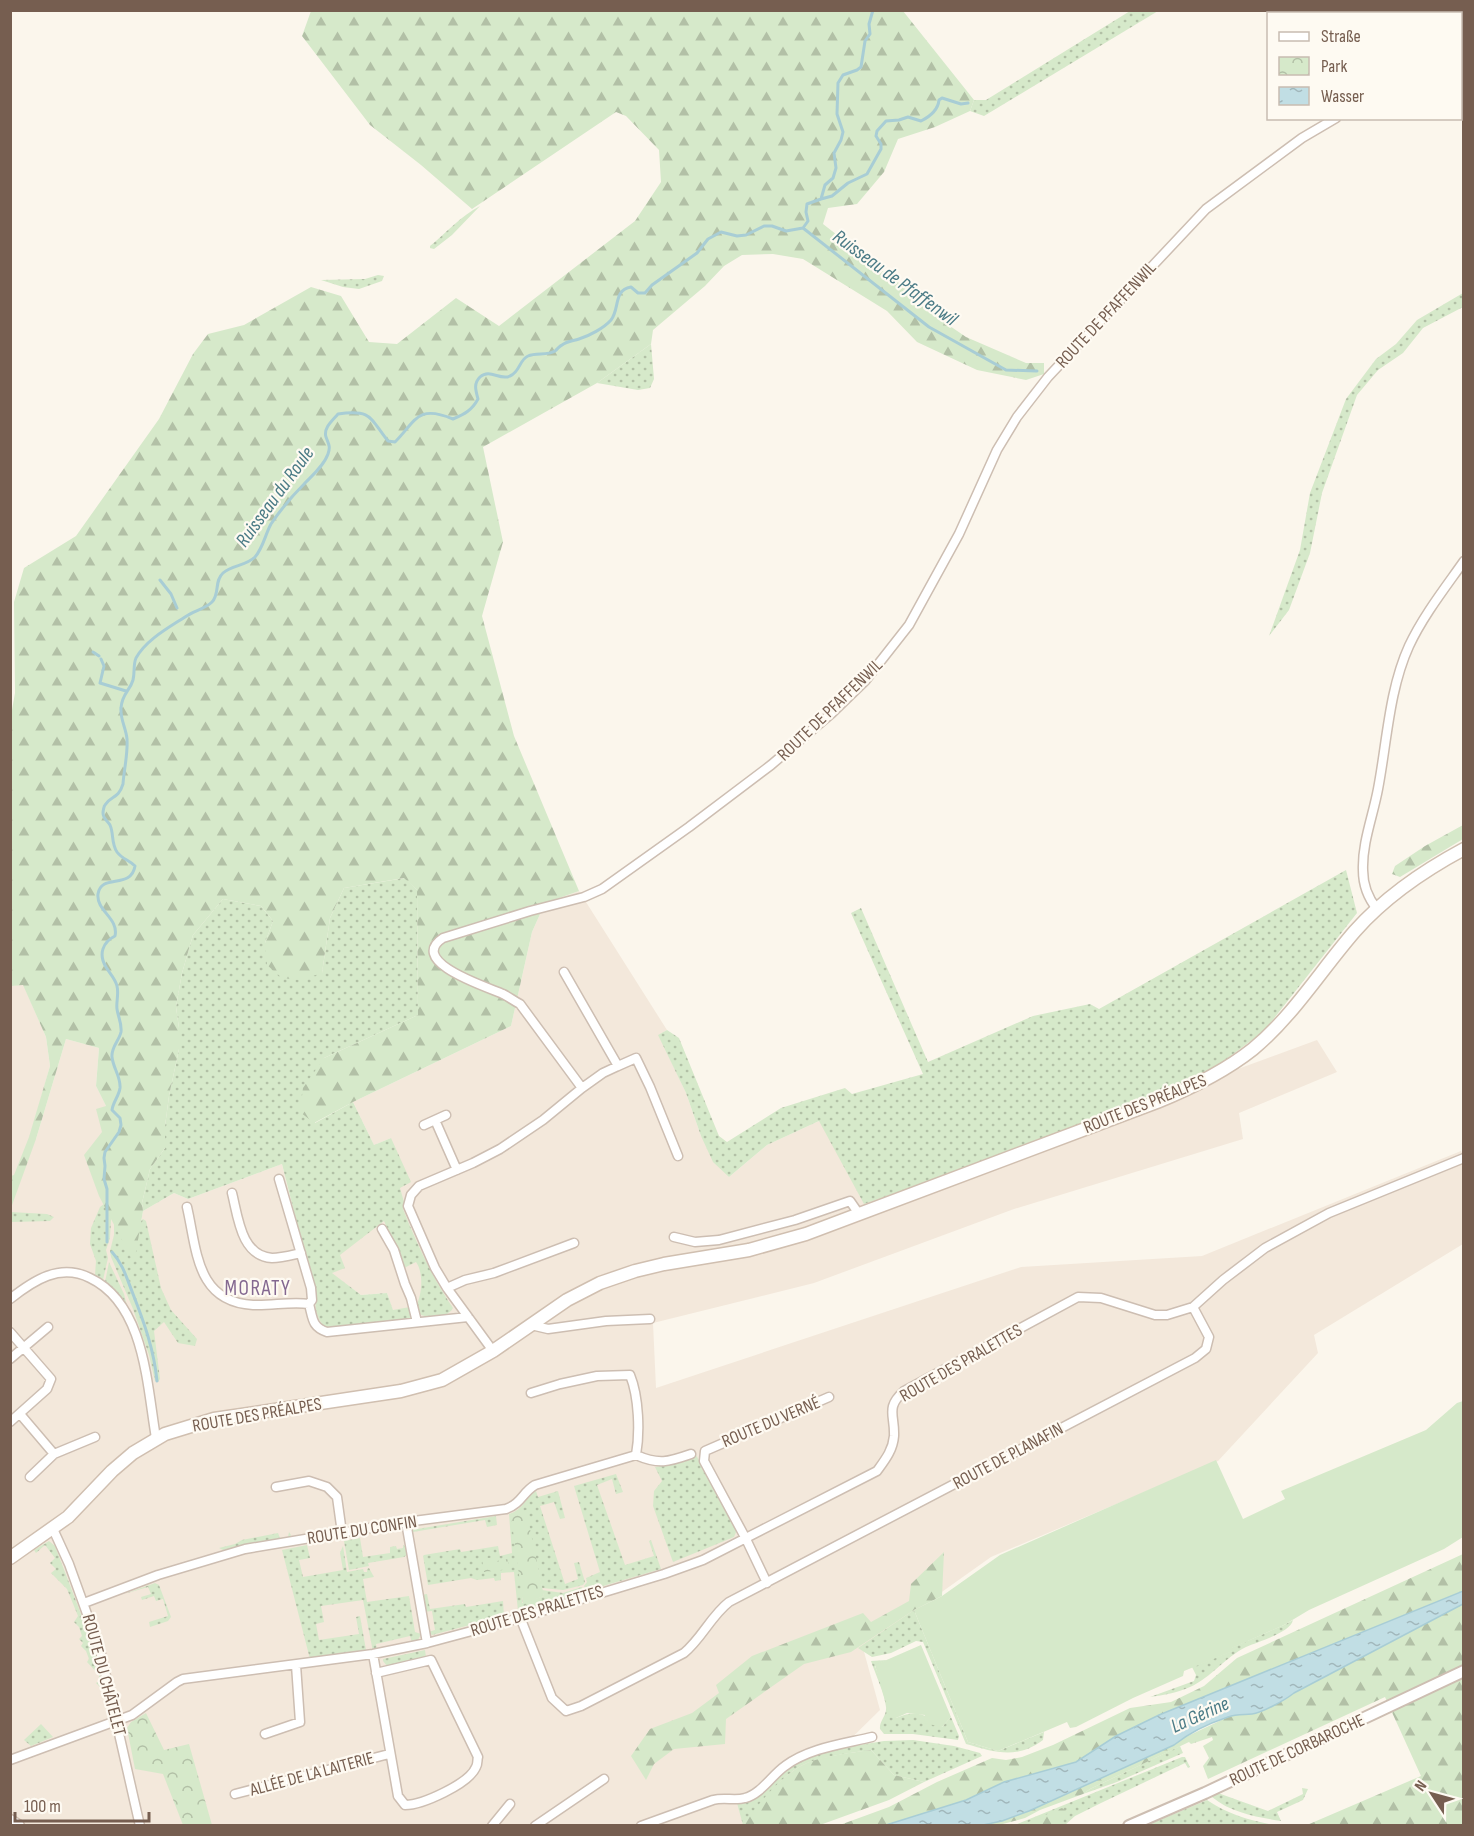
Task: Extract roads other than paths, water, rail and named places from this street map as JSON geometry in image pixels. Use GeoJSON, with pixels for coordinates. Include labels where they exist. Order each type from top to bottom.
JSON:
{"type":"FeatureCollection","features":[{"type":"Feature","properties":{"kind":"main road","name":"ROUTE DES PRÉALPES"},"geometry":{"type":"LineString","coordinates":[[10,1558],[53,1529],[80,1507],[112,1471],[133,1453],[156,1438],[174,1430],[214,1419],[401,1391],[442,1380],[493,1351],[567,1300],[600,1283],[664,1264],[759,1248],[806,1234],[1157,1102],[1210,1078],[1245,1055],[1286,1017],[1356,930],[1377,909],[1412,879],[1464,849]]}},
{"type":"Feature","properties":{"kind":"main road"},"geometry":{"type":"LineString","coordinates":[[10,1821],[18,1826]]}},
{"type":"Feature","properties":{"kind":"street","name":"ROUTE DE PFAFFENWIL"},"geometry":{"type":"LineString","coordinates":[[582,1088],[520,1004],[506,995],[450,971],[437,960],[434,953],[438,941],[530,911],[584,897],[602,889],[771,765],[832,713],[866,681],[890,653],[909,625],[959,534],[997,450],[1017,417],[1047,377],[1201,215],[1225,194],[1302,138],[1333,120]]}},
{"type":"Feature","properties":{"kind":"street"},"geometry":{"type":"LineString","coordinates":[[1377,909],[1364,882],[1363,860],[1397,684],[1413,639],[1464,561]]}},
{"type":"Feature","properties":{"kind":"street"},"geometry":{"type":"LineString","coordinates":[[564,972],[618,1066]]}},
{"type":"Feature","properties":{"kind":"street"},"geometry":{"type":"LineString","coordinates":[[493,1351],[435,1268],[408,1206],[411,1195],[419,1186],[457,1170],[509,1143],[543,1120],[597,1076],[636,1058],[651,1087],[678,1156]]}},
{"type":"Feature","properties":{"kind":"street"},"geometry":{"type":"LineString","coordinates":[[424,1125],[446,1115]]}},
{"type":"Feature","properties":{"kind":"street"},"geometry":{"type":"LineString","coordinates":[[435,1120],[457,1170]]}},
{"type":"Feature","properties":{"kind":"street","name":"ROUTE DES PRALETTES"},"geometry":{"type":"LineString","coordinates":[[10,1760],[135,1713],[183,1679],[373,1654],[428,1643],[664,1574],[703,1560],[877,1471],[890,1454],[894,1436],[891,1412],[895,1400],[904,1391],[1078,1297],[1101,1298],[1155,1315],[1167,1315],[1193,1307],[1223,1280],[1265,1248],[1329,1214],[1464,1158]]}},
{"type":"Feature","properties":{"kind":"street"},"geometry":{"type":"LineString","coordinates":[[279,1179],[311,1288],[312,1300],[309,1304],[314,1324],[319,1329],[327,1332],[468,1317]]}},
{"type":"Feature","properties":{"kind":"street"},"geometry":{"type":"LineString","coordinates":[[232,1193],[243,1233],[248,1244],[257,1254],[272,1258],[301,1253]]}},
{"type":"Feature","properties":{"kind":"street"},"geometry":{"type":"LineString","coordinates":[[674,1238],[695,1242],[719,1240],[795,1220],[850,1201],[859,1214]]}},
{"type":"Feature","properties":{"kind":"street"},"geometry":{"type":"LineString","coordinates":[[187,1207],[202,1274],[209,1286],[222,1297],[239,1304],[309,1304]]}},
{"type":"Feature","properties":{"kind":"street"},"geometry":{"type":"LineString","coordinates":[[382,1228],[394,1250],[417,1322]]}},
{"type":"Feature","properties":{"kind":"street"},"geometry":{"type":"LineString","coordinates":[[447,1288],[573,1243]]}},
{"type":"Feature","properties":{"kind":"street"},"geometry":{"type":"LineString","coordinates":[[10,1299],[34,1281],[62,1272],[87,1276],[111,1292],[126,1312],[139,1347],[149,1390],[156,1438]]}},
{"type":"Feature","properties":{"kind":"street","name":"ROUTE DE PLANAFIN"},"geometry":{"type":"LineString","coordinates":[[520,1617],[552,1698],[566,1711],[581,1706],[684,1653],[695,1644],[718,1611],[729,1602],[1195,1358],[1206,1349],[1209,1337],[1193,1307]]}},
{"type":"Feature","properties":{"kind":"street"},"geometry":{"type":"LineString","coordinates":[[531,1325],[548,1329],[606,1321],[650,1319]]}},
{"type":"Feature","properties":{"kind":"street"},"geometry":{"type":"LineString","coordinates":[[10,1359],[48,1327]]}},
{"type":"Feature","properties":{"kind":"street"},"geometry":{"type":"LineString","coordinates":[[10,1332],[51,1379],[47,1389],[10,1422]]}},
{"type":"Feature","properties":{"kind":"street"},"geometry":{"type":"LineString","coordinates":[[531,1393],[597,1376],[630,1376],[635,1387],[639,1441],[636,1455]]}},
{"type":"Feature","properties":{"kind":"street","name":"ROUTE DU VERNÉ"},"geometry":{"type":"LineString","coordinates":[[746,1539],[704,1461],[705,1451],[829,1397]]}},
{"type":"Feature","properties":{"kind":"street"},"geometry":{"type":"LineString","coordinates":[[20,1414],[54,1454]]}},
{"type":"Feature","properties":{"kind":"street"},"geometry":{"type":"LineString","coordinates":[[30,1477],[54,1454],[95,1437]]}},
{"type":"Feature","properties":{"kind":"street","name":"ROUTE DU CONFIN"},"geometry":{"type":"LineString","coordinates":[[84,1603],[158,1575],[245,1549],[406,1522],[506,1509],[520,1502],[529,1489],[535,1485],[636,1455],[651,1462],[670,1461],[691,1454]]}},
{"type":"Feature","properties":{"kind":"street"},"geometry":{"type":"LineString","coordinates":[[276,1487],[309,1481],[327,1487],[337,1497],[342,1533]]}},
{"type":"Feature","properties":{"kind":"street"},"geometry":{"type":"LineString","coordinates":[[406,1522],[428,1643]]}},
{"type":"Feature","properties":{"kind":"street","name":"ROUTE DU CHÂTELET"},"geometry":{"type":"LineString","coordinates":[[53,1529],[84,1603],[100,1650],[140,1826]]}},
{"type":"Feature","properties":{"kind":"street"},"geometry":{"type":"LineString","coordinates":[[746,1539],[767,1583]]}},
{"type":"Feature","properties":{"kind":"street"},"geometry":{"type":"LineString","coordinates":[[373,1654],[376,1673],[389,1754],[398,1796],[405,1805],[417,1805],[458,1785],[476,1768],[478,1757],[431,1660],[376,1673]]}},
{"type":"Feature","properties":{"kind":"street"},"geometry":{"type":"LineString","coordinates":[[266,1734],[300,1722],[296,1665]]}},
{"type":"Feature","properties":{"kind":"street","name":"ROUTE DE CORBAROCHE"},"geometry":{"type":"LineString","coordinates":[[1129,1826],[1205,1793],[1464,1671]]}},
{"type":"Feature","properties":{"kind":"street"},"geometry":{"type":"LineString","coordinates":[[641,1826],[713,1800],[747,1798],[785,1766],[803,1755],[872,1737]]}},
{"type":"Feature","properties":{"kind":"street","name":"ALLÉE DE LA LAITERIE"},"geometry":{"type":"LineString","coordinates":[[235,1794],[389,1754]]}},
{"type":"Feature","properties":{"kind":"street"},"geometry":{"type":"LineString","coordinates":[[535,1826],[604,1779]]}},
{"type":"Feature","properties":{"kind":"street"},"geometry":{"type":"LineString","coordinates":[[492,1826],[510,1804]]}},
{"type":"Feature","properties":{"kind":"water","name":"La Gérine"},"geometry":{"type":"Polygon","coordinates":[[[1463,1591],[1463,1604],[1273,1706],[1256,1713],[1231,1716],[1214,1722],[1174,1745],[1029,1811],[983,1825],[886,1825],[966,1800],[1004,1782],[1076,1762],[1116,1736],[1159,1715],[1463,1591]]]}},
{"type":"Feature","properties":{"kind":"waterway","name":"Ruisseau du Roule"},"geometry":{"type":"LineString","coordinates":[[107,1242],[107,1189],[104,1179],[104,1158],[105,1152],[119,1132],[121,1125],[120,1118],[112,1110],[120,1088],[112,1057],[121,1029],[117,1009],[117,986],[102,958],[105,945],[115,936],[114,924],[100,905],[98,894],[104,884],[128,878],[135,866],[117,852],[110,825],[103,813],[105,805],[119,793],[123,784],[127,745],[121,708],[133,680],[136,658],[158,635],[212,602],[223,573],[255,557],[275,518],[324,462],[329,449],[326,430],[338,414],[358,413],[369,417],[388,441],[395,442],[418,417],[424,414],[432,413],[453,419],[468,411],[476,403],[478,399],[476,385],[480,377],[488,374],[510,376],[528,356],[555,351],[566,343],[596,331],[614,316],[619,296],[625,289],[631,287],[638,293],[645,293],[652,285],[697,253],[708,239],[721,232],[737,236],[746,235],[764,226],[786,231],[803,228],[808,221],[807,204],[821,199],[825,185],[833,178],[836,168],[834,153],[843,132],[837,114],[838,83],[843,75],[861,67],[865,41],[870,34],[869,24],[873,10]]}},
{"type":"Feature","properties":{"kind":"waterway"},"geometry":{"type":"LineString","coordinates":[[821,199],[832,196],[848,183],[867,174],[881,149],[876,136],[877,131],[886,121],[908,117],[921,121],[933,113],[942,98],[961,104],[968,103]]}},
{"type":"Feature","properties":{"kind":"waterway","name":"Ruisseau de Pfaffenwil"},"geometry":{"type":"LineString","coordinates":[[803,228],[929,327],[1006,370],[1037,371]]}},
{"type":"Feature","properties":{"kind":"waterway"},"geometry":{"type":"LineString","coordinates":[[160,580],[171,594],[177,608]]}},
{"type":"Feature","properties":{"kind":"waterway"},"geometry":{"type":"LineString","coordinates":[[93,652],[99,656]]}},
{"type":"Feature","properties":{"kind":"waterway"},"geometry":{"type":"LineString","coordinates":[[101,659],[104,666],[100,683],[126,691]]}},
{"type":"Feature","properties":{"kind":"waterway","name":"Ruisseau du Roule"},"geometry":{"type":"LineString","coordinates":[[112,1252],[124,1272],[141,1315],[151,1347],[157,1381]]}},
{"type":"Feature","properties":{"kind":"district","name":"MORATY"},"geometry":{"type":"Point","coordinates":[258,1288]}}]}
